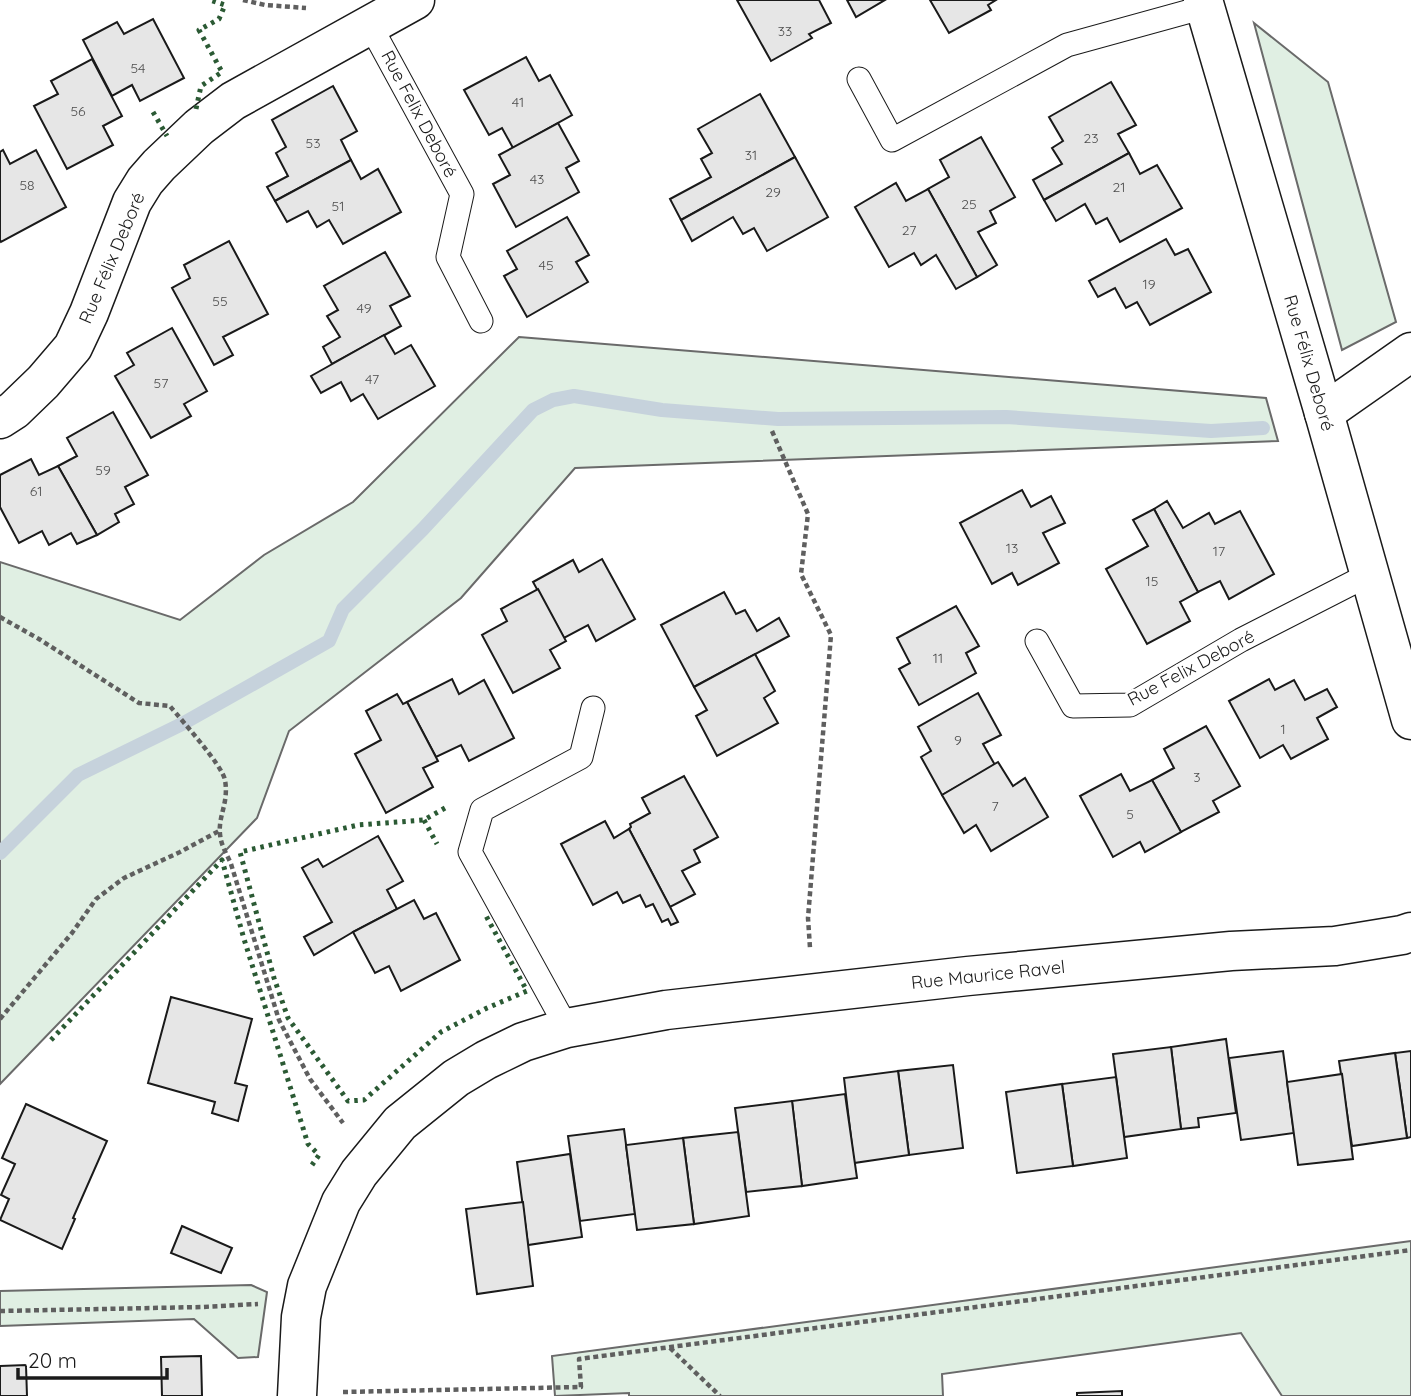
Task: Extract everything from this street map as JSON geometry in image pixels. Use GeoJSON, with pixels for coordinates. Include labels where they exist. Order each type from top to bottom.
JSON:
{"type":"FeatureCollection","features":[{"type":"Feature","properties":{"kind":"street","name":"Rue Félix Deboré"},"geometry":{"type":"LineString","coordinates":[[0,419],[14,410],[43,382],[73,347],[132,202],[159,165],[199,127],[233,101],[415,0]]}},
{"type":"Feature","properties":{"kind":"street","name":"Rue Félix Deboré"},"geometry":{"type":"LineString","coordinates":[[1204,4],[1411,720]]}},
{"type":"Feature","properties":{"kind":"street"},"geometry":{"type":"LineString","coordinates":[[1324,413],[1411,352]]}},
{"type":"Feature","properties":{"kind":"street","name":"Rue Maurice Ravel"},"geometry":{"type":"LineString","coordinates":[[297,1394],[301,1317],[307,1286],[341,1202],[359,1173],[400,1123],[456,1078],[523,1042],[567,1028],[666,1010],[1231,951],[1335,946],[1411,932]]}},
{"type":"Feature","properties":{"kind":"lane","name":"Rue Félix Deboré"},"geometry":{"type":"LineString","coordinates":[[859,79],[892,140],[1067,45],[1204,4]]}},
{"type":"Feature","properties":{"kind":"lane","name":"Rue Felix Deboré"},"geometry":{"type":"LineString","coordinates":[[370,25],[462,194],[447,257],[481,321]]}},
{"type":"Feature","properties":{"kind":"lane","name":"Rue Felix Deboré"},"geometry":{"type":"LineString","coordinates":[[1037,642],[1073,706],[1130,705],[1241,640],[1370,574]]}},
{"type":"Feature","properties":{"kind":"lane"},"geometry":{"type":"LineString","coordinates":[[567,1028],[470,852],[482,810],[581,757],[593,708]]}},
{"type":"Feature","properties":{"kind":"path"},"geometry":{"type":"LineString","coordinates":[[772,430],[808,514],[801,574],[831,635],[808,918],[814,994]]}},
{"type":"Feature","properties":{"kind":"path"},"geometry":{"type":"LineString","coordinates":[[0,617],[40,639],[139,703],[170,706],[211,757],[224,777],[227,797],[219,831],[222,848],[231,864],[279,1020],[310,1079],[348,1130]]}},
{"type":"Feature","properties":{"kind":"path"},"geometry":{"type":"LineString","coordinates":[[0,1019],[72,933],[96,899],[124,878],[219,831]]}},
{"type":"Feature","properties":{"kind":"path"},"geometry":{"type":"LineString","coordinates":[[297,1394],[581,1387],[579,1359],[1411,1250]]}},
{"type":"Feature","properties":{"kind":"path"},"geometry":{"type":"LineString","coordinates":[[0,1311],[265,1304]]}},
{"type":"Feature","properties":{"kind":"path"},"geometry":{"type":"LineString","coordinates":[[669,1348],[720,1396]]}},
{"type":"Feature","properties":{"kind":"green space"},"geometry":{"type":"Polygon","coordinates":[[[1254,23],[1328,82],[1396,322],[1342,350],[1254,23]]]}},
{"type":"Feature","properties":{"kind":"green space"},"geometry":{"type":"Polygon","coordinates":[[[519,337],[1266,398],[1278,441],[575,468],[461,598],[289,731],[257,818],[0,1084],[0,562],[180,620],[264,555],[353,502],[519,337]]]}},
{"type":"Feature","properties":{"kind":"green space"},"geometry":{"type":"Polygon","coordinates":[[[1411,1241],[1411,1396],[1282,1396],[1241,1333],[942,1374],[943,1396],[629,1396],[629,1393],[555,1396],[552,1356],[1411,1241]]]}},
{"type":"Feature","properties":{"kind":"green space"},"geometry":{"type":"Polygon","coordinates":[[[251,1285],[267,1292],[258,1357],[238,1358],[194,1319],[0,1326],[0,1291],[251,1285]]]}},
{"type":"Feature","properties":{"kind":"building"},"geometry":{"type":"Polygon","coordinates":[[[737,0],[819,0],[831,23],[809,34],[812,38],[771,61],[737,0]]]}},
{"type":"Feature","properties":{"kind":"building"},"geometry":{"type":"Polygon","coordinates":[[[847,0],[885,0],[856,17],[847,0]]]}},
{"type":"Feature","properties":{"kind":"building"},"geometry":{"type":"Polygon","coordinates":[[[930,0],[996,0],[988,5],[991,10],[949,33],[930,0]]]}},
{"type":"Feature","properties":{"kind":"building"},"geometry":{"type":"Polygon","coordinates":[[[153,19],[184,78],[140,101],[132,85],[112,96],[83,40],[117,22],[124,34],[153,19]]]}},
{"type":"Feature","properties":{"kind":"building"},"geometry":{"type":"Polygon","coordinates":[[[526,57],[539,81],[550,75],[572,115],[513,148],[502,128],[489,135],[464,90],[526,57]]]}},
{"type":"Feature","properties":{"kind":"building"},"geometry":{"type":"Polygon","coordinates":[[[92,59],[122,116],[103,126],[113,145],[67,169],[34,106],[58,94],[51,81],[92,59]]]}},
{"type":"Feature","properties":{"kind":"building"},"geometry":{"type":"Polygon","coordinates":[[[1111,82],[1136,125],[1118,134],[1129,153],[1044,200],[1033,180],[1062,164],[1052,148],[1063,141],[1049,117],[1111,82]]]}},
{"type":"Feature","properties":{"kind":"building"},"geometry":{"type":"Polygon","coordinates":[[[333,86],[357,131],[341,140],[351,160],[275,201],[267,187],[288,176],[276,153],[286,147],[272,120],[333,86]]]}},
{"type":"Feature","properties":{"kind":"building"},"geometry":{"type":"Polygon","coordinates":[[[760,94],[795,157],[681,220],[670,199],[711,177],[701,159],[712,153],[698,129],[760,94]]]}},
{"type":"Feature","properties":{"kind":"building"},"geometry":{"type":"Polygon","coordinates":[[[558,123],[579,161],[566,168],[579,192],[516,227],[493,184],[510,175],[499,155],[558,123]]]}},
{"type":"Feature","properties":{"kind":"building"},"geometry":{"type":"Polygon","coordinates":[[[981,137],[1015,197],[990,211],[996,223],[978,232],[997,265],[977,277],[928,189],[949,177],[940,160],[981,137]]]}},
{"type":"Feature","properties":{"kind":"building"},"geometry":{"type":"Polygon","coordinates":[[[3,150],[10,164],[36,150],[66,207],[1,242],[0,152],[3,150]]]}},
{"type":"Feature","properties":{"kind":"building"},"geometry":{"type":"Polygon","coordinates":[[[1129,153],[1140,174],[1157,165],[1182,208],[1120,242],[1107,218],[1096,224],[1085,204],[1056,221],[1044,200],[1129,153]]]}},
{"type":"Feature","properties":{"kind":"building"},"geometry":{"type":"Polygon","coordinates":[[[795,157],[828,217],[767,251],[754,228],[743,234],[733,217],[692,241],[681,220],[795,157]]]}},
{"type":"Feature","properties":{"kind":"building"},"geometry":{"type":"Polygon","coordinates":[[[351,160],[361,179],[378,169],[401,212],[343,244],[329,220],[317,227],[308,211],[287,222],[275,201],[351,160]]]}},
{"type":"Feature","properties":{"kind":"building"},"geometry":{"type":"Polygon","coordinates":[[[896,183],[906,201],[928,189],[977,277],[956,289],[936,255],[921,265],[914,253],[889,267],[855,207],[896,183]]]}},
{"type":"Feature","properties":{"kind":"building"},"geometry":{"type":"Polygon","coordinates":[[[567,217],[589,255],[576,262],[588,282],[527,317],[504,276],[517,269],[507,251],[567,217]]]}},
{"type":"Feature","properties":{"kind":"building"},"geometry":{"type":"Polygon","coordinates":[[[1166,239],[1175,255],[1188,249],[1211,292],[1150,325],[1137,302],[1126,308],[1115,288],[1098,297],[1089,281],[1166,239]]]}},
{"type":"Feature","properties":{"kind":"building"},"geometry":{"type":"Polygon","coordinates":[[[229,241],[268,314],[223,337],[233,355],[214,365],[172,288],[190,278],[184,265],[229,241]]]}},
{"type":"Feature","properties":{"kind":"building"},"geometry":{"type":"Polygon","coordinates":[[[385,252],[410,296],[390,306],[401,326],[332,364],[323,347],[340,337],[327,316],[338,310],[324,286],[385,252]]]}},
{"type":"Feature","properties":{"kind":"building"},"geometry":{"type":"Polygon","coordinates":[[[172,328],[207,391],[184,404],[191,416],[151,438],[115,376],[134,365],[127,353],[172,328]]]}},
{"type":"Feature","properties":{"kind":"building"},"geometry":{"type":"Polygon","coordinates":[[[384,335],[395,354],[411,345],[435,386],[378,419],[363,394],[351,401],[341,382],[321,393],[311,376],[384,335]]]}},
{"type":"Feature","properties":{"kind":"building"},"geometry":{"type":"Polygon","coordinates":[[[113,412],[148,475],[125,487],[134,504],[115,514],[119,522],[97,535],[58,466],[77,456],[67,438],[113,412]]]}},
{"type":"Feature","properties":{"kind":"building"},"geometry":{"type":"Polygon","coordinates":[[[31,459],[39,475],[58,466],[97,535],[77,544],[71,533],[49,545],[42,531],[19,543],[0,507],[0,475],[31,459]]]}},
{"type":"Feature","properties":{"kind":"building"},"geometry":{"type":"Polygon","coordinates":[[[1022,490],[1031,507],[1051,496],[1065,523],[1043,533],[1059,563],[1018,585],[1012,573],[992,584],[960,523],[1022,490]]]}},
{"type":"Feature","properties":{"kind":"building"},"geometry":{"type":"Polygon","coordinates":[[[1167,501],[1183,528],[1209,513],[1215,524],[1240,511],[1274,574],[1229,599],[1220,581],[1198,592],[1154,509],[1167,501]]]}},
{"type":"Feature","properties":{"kind":"building"},"geometry":{"type":"Polygon","coordinates":[[[1154,509],[1198,592],[1180,602],[1190,621],[1147,644],[1106,569],[1148,546],[1133,520],[1154,509]]]}},
{"type":"Feature","properties":{"kind":"building"},"geometry":{"type":"Polygon","coordinates":[[[602,559],[635,619],[596,641],[588,625],[564,638],[533,582],[573,560],[579,572],[602,559]]]}},
{"type":"Feature","properties":{"kind":"building"},"geometry":{"type":"Polygon","coordinates":[[[538,589],[566,641],[550,650],[560,668],[513,693],[482,635],[507,621],[501,609],[538,589]]]}},
{"type":"Feature","properties":{"kind":"building"},"geometry":{"type":"Polygon","coordinates":[[[724,592],[736,614],[745,610],[757,631],[779,618],[789,636],[694,687],[661,625],[724,592]]]}},
{"type":"Feature","properties":{"kind":"building"},"geometry":{"type":"Polygon","coordinates":[[[956,606],[979,646],[966,653],[976,673],[919,705],[899,669],[910,663],[897,638],[956,606]]]}},
{"type":"Feature","properties":{"kind":"building"},"geometry":{"type":"Polygon","coordinates":[[[755,654],[775,691],[764,698],[778,723],[717,756],[696,716],[707,710],[694,687],[755,654]]]}},
{"type":"Feature","properties":{"kind":"building"},"geometry":{"type":"Polygon","coordinates":[[[452,679],[459,694],[484,680],[514,738],[469,761],[461,745],[436,757],[407,702],[452,679]]]}},
{"type":"Feature","properties":{"kind":"building"},"geometry":{"type":"Polygon","coordinates":[[[1269,679],[1275,690],[1294,680],[1305,700],[1327,689],[1337,707],[1317,718],[1328,739],[1291,759],[1283,745],[1260,758],[1229,701],[1269,679]]]}},
{"type":"Feature","properties":{"kind":"building"},"geometry":{"type":"Polygon","coordinates":[[[978,693],[1001,735],[983,744],[995,765],[942,795],[921,757],[931,751],[918,727],[978,693]]]}},
{"type":"Feature","properties":{"kind":"building"},"geometry":{"type":"Polygon","coordinates":[[[397,694],[403,704],[407,702],[438,761],[423,768],[433,787],[386,813],[355,754],[381,740],[366,711],[397,694]]]}},
{"type":"Feature","properties":{"kind":"building"},"geometry":{"type":"Polygon","coordinates":[[[1206,726],[1240,786],[1213,801],[1219,812],[1181,832],[1152,780],[1174,768],[1164,749],[1206,726]]]}},
{"type":"Feature","properties":{"kind":"building"},"geometry":{"type":"Polygon","coordinates":[[[998,762],[1013,786],[1025,778],[1048,817],[991,851],[976,825],[964,833],[942,795],[998,762]]]}},
{"type":"Feature","properties":{"kind":"building"},"geometry":{"type":"Polygon","coordinates":[[[1121,774],[1130,791],[1152,780],[1181,832],[1145,852],[1140,842],[1113,857],[1080,796],[1121,774]]]}},
{"type":"Feature","properties":{"kind":"building"},"geometry":{"type":"Polygon","coordinates":[[[684,776],[718,837],[694,850],[700,862],[682,871],[695,894],[670,907],[629,829],[630,824],[650,813],[642,798],[684,776]]]}},
{"type":"Feature","properties":{"kind":"building"},"geometry":{"type":"Polygon","coordinates":[[[605,821],[614,838],[629,829],[678,922],[671,925],[668,919],[662,922],[653,904],[646,907],[640,895],[623,903],[617,892],[593,905],[561,844],[605,821]]]}},
{"type":"Feature","properties":{"kind":"building"},"geometry":{"type":"Polygon","coordinates":[[[378,836],[403,881],[387,890],[397,909],[314,955],[304,937],[332,922],[302,868],[318,859],[323,867],[378,836]]]}},
{"type":"Feature","properties":{"kind":"building"},"geometry":{"type":"Polygon","coordinates":[[[414,900],[424,919],[436,913],[460,960],[401,991],[389,966],[375,973],[353,932],[414,900]]]}},
{"type":"Feature","properties":{"kind":"building"},"geometry":{"type":"Polygon","coordinates":[[[171,997],[252,1019],[235,1083],[247,1086],[238,1121],[212,1113],[215,1102],[148,1083],[171,997]]]}},
{"type":"Feature","properties":{"kind":"building"},"geometry":{"type":"Polygon","coordinates":[[[1226,1039],[1236,1113],[1198,1118],[1199,1127],[1181,1129],[1171,1047],[1226,1039]]]}},
{"type":"Feature","properties":{"kind":"building"},"geometry":{"type":"Polygon","coordinates":[[[1171,1047],[1181,1129],[1124,1137],[1113,1054],[1171,1047]]]}},
{"type":"Feature","properties":{"kind":"building"},"geometry":{"type":"Polygon","coordinates":[[[1283,1051],[1294,1133],[1241,1140],[1229,1058],[1283,1051]]]}},
{"type":"Feature","properties":{"kind":"building"},"geometry":{"type":"Polygon","coordinates":[[[1411,1051],[1411,1137],[1407,1138],[1395,1053],[1411,1051]]]}},
{"type":"Feature","properties":{"kind":"building"},"geometry":{"type":"Polygon","coordinates":[[[1395,1053],[1407,1138],[1352,1146],[1339,1061],[1395,1053]]]}},
{"type":"Feature","properties":{"kind":"building"},"geometry":{"type":"Polygon","coordinates":[[[953,1065],[963,1148],[909,1155],[898,1071],[953,1065]]]}},
{"type":"Feature","properties":{"kind":"building"},"geometry":{"type":"Polygon","coordinates":[[[898,1071],[909,1155],[854,1163],[844,1078],[898,1071]]]}},
{"type":"Feature","properties":{"kind":"building"},"geometry":{"type":"Polygon","coordinates":[[[1342,1074],[1353,1159],[1298,1165],[1287,1082],[1342,1074]]]}},
{"type":"Feature","properties":{"kind":"building"},"geometry":{"type":"Polygon","coordinates":[[[1116,1077],[1127,1158],[1073,1166],[1062,1084],[1116,1077]]]}},
{"type":"Feature","properties":{"kind":"building"},"geometry":{"type":"Polygon","coordinates":[[[1062,1084],[1073,1166],[1017,1173],[1006,1092],[1062,1084]]]}},
{"type":"Feature","properties":{"kind":"building"},"geometry":{"type":"Polygon","coordinates":[[[845,1094],[857,1178],[802,1186],[792,1101],[845,1094]]]}},
{"type":"Feature","properties":{"kind":"building"},"geometry":{"type":"Polygon","coordinates":[[[792,1101],[802,1186],[746,1192],[735,1108],[792,1101]]]}},
{"type":"Feature","properties":{"kind":"building"},"geometry":{"type":"Polygon","coordinates":[[[26,1104],[107,1141],[62,1249],[0,1220],[9,1199],[1,1195],[15,1164],[2,1158],[26,1104]]]}},
{"type":"Feature","properties":{"kind":"building"},"geometry":{"type":"Polygon","coordinates":[[[624,1129],[635,1214],[580,1221],[568,1136],[624,1129]]]}},
{"type":"Feature","properties":{"kind":"building"},"geometry":{"type":"Polygon","coordinates":[[[738,1132],[749,1216],[694,1224],[683,1138],[738,1132]]]}},
{"type":"Feature","properties":{"kind":"building"},"geometry":{"type":"Polygon","coordinates":[[[683,1138],[694,1224],[637,1230],[626,1145],[683,1138]]]}},
{"type":"Feature","properties":{"kind":"building"},"geometry":{"type":"Polygon","coordinates":[[[570,1154],[582,1237],[528,1245],[517,1162],[570,1154]]]}},
{"type":"Feature","properties":{"kind":"building"},"geometry":{"type":"Polygon","coordinates":[[[523,1202],[533,1286],[477,1294],[466,1209],[523,1202]]]}},
{"type":"Feature","properties":{"kind":"building"},"geometry":{"type":"Polygon","coordinates":[[[182,1226],[232,1248],[221,1273],[171,1253],[182,1226]]]}},
{"type":"Feature","properties":{"kind":"building"},"geometry":{"type":"Polygon","coordinates":[[[201,1356],[202,1396],[162,1396],[161,1357],[201,1356]]]}},
{"type":"Feature","properties":{"kind":"building"},"geometry":{"type":"Polygon","coordinates":[[[26,1365],[27,1396],[0,1396],[0,1366],[26,1365]]]}},
{"type":"Feature","properties":{"kind":"building"},"geometry":{"type":"Polygon","coordinates":[[[1122,1391],[1122,1396],[1077,1396],[1077,1393],[1122,1391]]]}},
{"type":"Feature","properties":{"kind":"waterway"},"geometry":{"type":"LineString","coordinates":[[0,853],[78,775],[182,724],[329,641],[343,609],[423,529],[533,410],[553,400],[574,396],[662,410],[778,419],[1006,417],[1211,431],[1263,428]]}},
{"type":"Feature","properties":{"kind":"hedge"},"geometry":{"type":"LineString","coordinates":[[196,109],[201,86],[222,72],[199,30],[219,19],[225,5],[210,0]]}},
{"type":"Feature","properties":{"kind":"hedge"},"geometry":{"type":"LineString","coordinates":[[153,112],[167,136]]}},
{"type":"Feature","properties":{"kind":"hedge"},"geometry":{"type":"LineString","coordinates":[[445,808],[424,820],[358,825],[240,852],[274,978],[288,1018],[348,1101],[364,1100],[441,1032],[527,991],[485,914]]}},
{"type":"Feature","properties":{"kind":"hedge"},"geometry":{"type":"LineString","coordinates":[[424,820],[437,844]]}},
{"type":"Feature","properties":{"kind":"hedge"},"geometry":{"type":"LineString","coordinates":[[51,1040],[222,860],[308,1144],[319,1155],[312,1165]]}}]}
